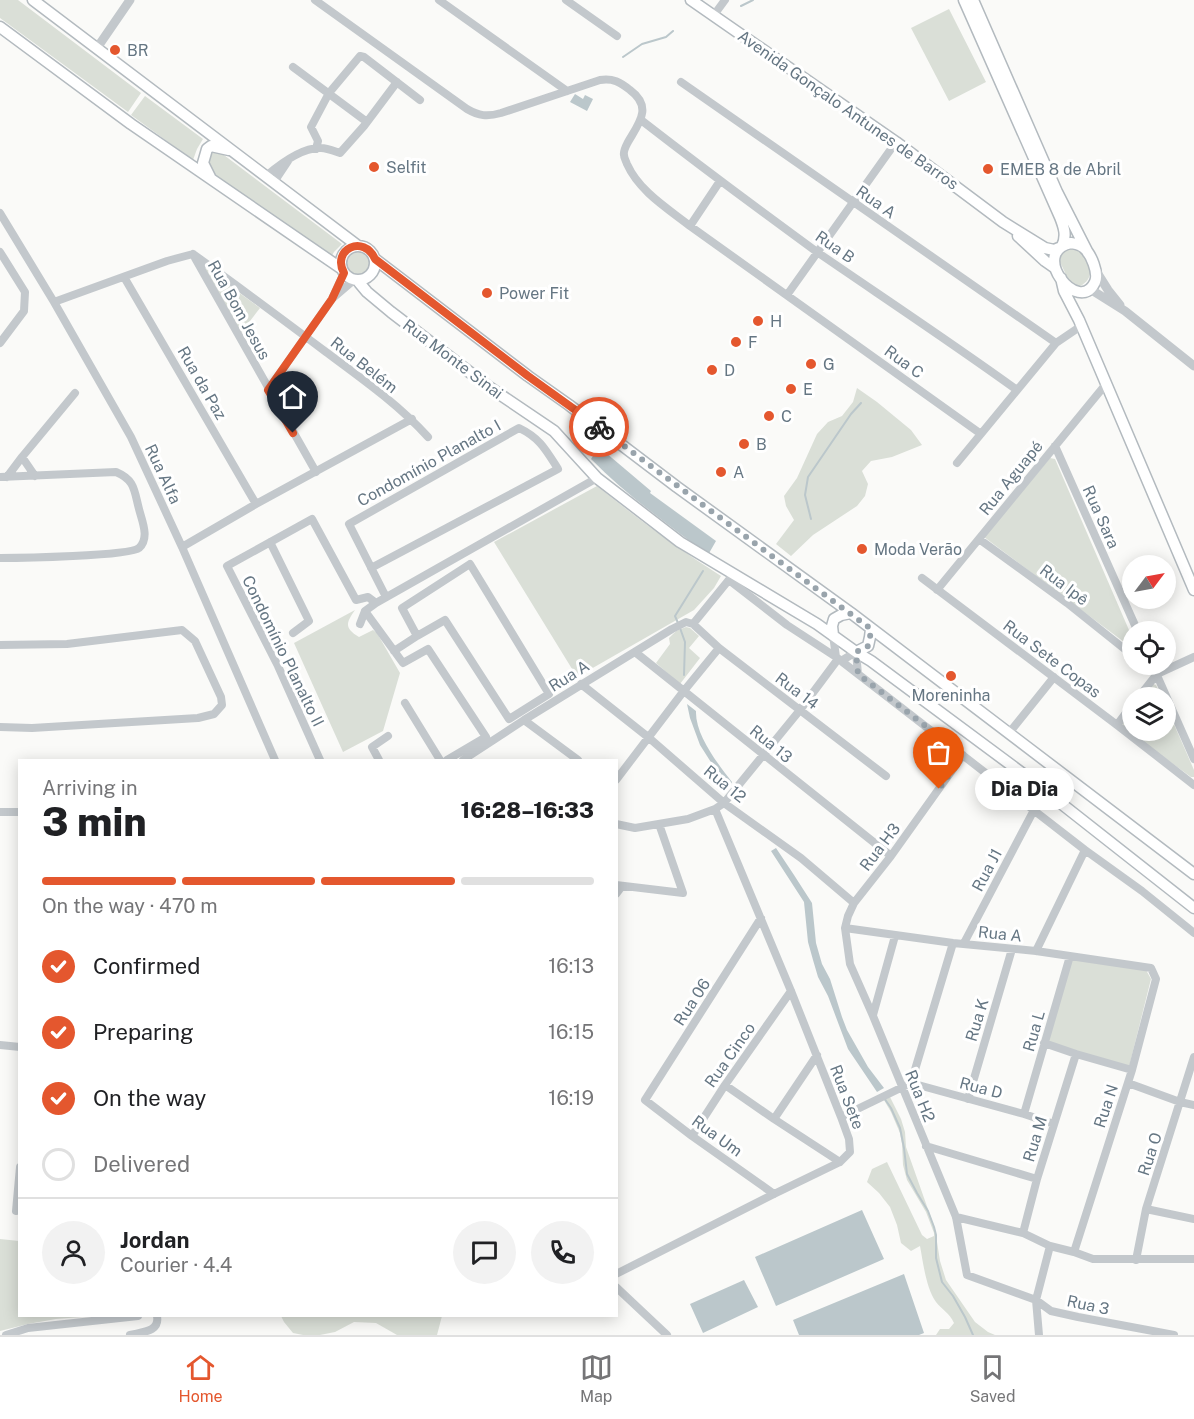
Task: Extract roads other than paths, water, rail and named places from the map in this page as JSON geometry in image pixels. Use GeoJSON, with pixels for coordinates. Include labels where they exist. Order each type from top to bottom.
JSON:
{"type":"FeatureCollection","features":[{"type":"Feature","properties":{"kind":"main road","name":"Avenida Gonçalo Antunes de Barros"},"geometry":{"type":"LineString","coordinates":[[691,0],[896,142],[1003,222],[1048,249],[1054,250],[1062,247]]}},
{"type":"Feature","properties":{"kind":"main road"},"geometry":{"type":"LineString","coordinates":[[963,0],[1060,217],[1065,236],[1062,247]]}},
{"type":"Feature","properties":{"kind":"main road"},"geometry":{"type":"LineString","coordinates":[[973,0],[1057,192],[1096,271],[1096,279],[1094,284],[1085,290],[1075,292],[1070,290],[1058,273]]}},
{"type":"Feature","properties":{"kind":"main road"},"geometry":{"type":"LineString","coordinates":[[38,1],[358,246]]}},
{"type":"Feature","properties":{"kind":"main road"},"geometry":{"type":"LineString","coordinates":[[0,27],[125,120],[355,280],[362,280],[372,274],[375,259]]}},
{"type":"Feature","properties":{"kind":"main road"},"geometry":{"type":"LineString","coordinates":[[211,179],[203,163],[207,149],[212,146],[235,152]]}},
{"type":"Feature","properties":{"kind":"main road","name":"Avenida Gonçalo Antunes de Barros"},"geometry":{"type":"LineString","coordinates":[[1003,222],[1058,273]]}},
{"type":"Feature","properties":{"kind":"main road"},"geometry":{"type":"LineString","coordinates":[[1088,253],[1077,244],[1069,243],[1062,247],[1055,256],[1058,273],[1194,590]]}},
{"type":"Feature","properties":{"kind":"main road"},"geometry":{"type":"LineString","coordinates":[[343,271],[341,261],[344,253],[350,248],[363,246],[371,251],[375,259],[528,376],[851,613],[1194,874]]}},
{"type":"Feature","properties":{"kind":"main road","name":"Rua Monte Sinai"},"geometry":{"type":"LineString","coordinates":[[355,280],[391,312],[489,387],[554,431],[597,478],[680,542],[731,577],[833,634]]}},
{"type":"Feature","properties":{"kind":"main road"},"geometry":{"type":"LineString","coordinates":[[1080,323],[1077,305],[1085,290]]}},
{"type":"Feature","properties":{"kind":"main road"},"geometry":{"type":"LineString","coordinates":[[851,613],[834,619],[833,634],[1030,779],[1194,908]]}},
{"type":"Feature","properties":{"kind":"main road"},"geometry":{"type":"LineString","coordinates":[[856,652],[868,646],[871,629]]}},
{"type":"Feature","properties":{"kind":"street"},"geometry":{"type":"LineString","coordinates":[[97,48],[130,0]]}},
{"type":"Feature","properties":{"kind":"street"},"geometry":{"type":"LineString","coordinates":[[315,0],[466,109],[478,115],[490,116],[600,80],[614,80],[640,99],[643,112],[641,120]]}},
{"type":"Feature","properties":{"kind":"street"},"geometry":{"type":"LineString","coordinates":[[439,0],[567,91]]}},
{"type":"Feature","properties":{"kind":"street"},"geometry":{"type":"LineString","coordinates":[[566,0],[616,36]]}},
{"type":"Feature","properties":{"kind":"street"},"geometry":{"type":"LineString","coordinates":[[714,15],[725,0]]}},
{"type":"Feature","properties":{"kind":"street"},"geometry":{"type":"LineString","coordinates":[[316,148],[318,141],[311,127],[329,93],[360,56],[420,100]]}},
{"type":"Feature","properties":{"kind":"street"},"geometry":{"type":"LineString","coordinates":[[293,67],[367,122]]}},
{"type":"Feature","properties":{"kind":"street"},"geometry":{"type":"LineString","coordinates":[[270,179],[289,159],[310,149],[321,148],[340,153],[397,82]]}},
{"type":"Feature","properties":{"kind":"street","name":"Rua A"},"geometry":{"type":"LineString","coordinates":[[681,82],[1056,343]]}},
{"type":"Feature","properties":{"kind":"street","name":"Rua B"},"geometry":{"type":"LineString","coordinates":[[641,120],[818,252],[1017,390]]}},
{"type":"Feature","properties":{"kind":"street","name":"Rua C"},"geometry":{"type":"LineString","coordinates":[[641,120],[623,155],[630,170],[648,193],[690,226],[981,434]]}},
{"type":"Feature","properties":{"kind":"street"},"geometry":{"type":"LineString","coordinates":[[787,295],[896,142]]}},
{"type":"Feature","properties":{"kind":"street"},"geometry":{"type":"LineString","coordinates":[[690,226],[720,181]]}},
{"type":"Feature","properties":{"kind":"street","name":"Rua Alfa"},"geometry":{"type":"LineString","coordinates":[[0,213],[132,437],[275,759]]}},
{"type":"Feature","properties":{"kind":"street"},"geometry":{"type":"LineString","coordinates":[[0,252],[25,292],[24,311],[0,343]]}},
{"type":"Feature","properties":{"kind":"street"},"geometry":{"type":"LineString","coordinates":[[54,302],[167,261],[193,254]]}},
{"type":"Feature","properties":{"kind":"street","name":"Rua Belém"},"geometry":{"type":"LineString","coordinates":[[193,254],[358,376],[412,419],[428,437]]}},
{"type":"Feature","properties":{"kind":"street","name":"Rua Bom Jesus"},"geometry":{"type":"LineString","coordinates":[[193,254],[316,472]]}},
{"type":"Feature","properties":{"kind":"street"},"geometry":{"type":"LineString","coordinates":[[268,390],[332,299],[343,271]]}},
{"type":"Feature","properties":{"kind":"street"},"geometry":{"type":"LineString","coordinates":[[1096,271],[1125,311]]}},
{"type":"Feature","properties":{"kind":"street","name":"Rua da Paz"},"geometry":{"type":"LineString","coordinates":[[124,277],[256,504]]}},
{"type":"Feature","properties":{"kind":"street"},"geometry":{"type":"LineString","coordinates":[[332,299],[355,280]]}},
{"type":"Feature","properties":{"kind":"street"},"geometry":{"type":"LineString","coordinates":[[1085,290],[1125,311],[1194,366]]}},
{"type":"Feature","properties":{"kind":"street"},"geometry":{"type":"LineString","coordinates":[[957,463],[1056,343],[1080,323]]}},
{"type":"Feature","properties":{"kind":"street","name":"Rua Aguapé"},"geometry":{"type":"LineString","coordinates":[[937,590],[1106,384]]}},
{"type":"Feature","properties":{"kind":"street"},"geometry":{"type":"LineString","coordinates":[[4,477],[75,393]]}},
{"type":"Feature","properties":{"kind":"street"},"geometry":{"type":"LineString","coordinates":[[182,547],[412,419]]}},
{"type":"Feature","properties":{"kind":"street","name":"Condomínio Planalto I"},"geometry":{"type":"LineString","coordinates":[[371,568],[558,469],[540,441],[519,428],[349,524],[371,568],[386,597]]}},
{"type":"Feature","properties":{"kind":"street","name":"Rua Sara"},"geometry":{"type":"LineString","coordinates":[[1054,446],[1133,621]]}},
{"type":"Feature","properties":{"kind":"street"},"geometry":{"type":"LineString","coordinates":[[22,457],[35,476]]}},
{"type":"Feature","properties":{"kind":"street"},"geometry":{"type":"LineString","coordinates":[[0,558],[135,551],[141,547],[145,533],[133,486],[127,476],[116,472],[4,477]]}},
{"type":"Feature","properties":{"kind":"street"},"geometry":{"type":"LineString","coordinates":[[360,624],[365,611],[376,603],[597,478]]}},
{"type":"Feature","properties":{"kind":"street","name":"Condomínio Planalto II"},"geometry":{"type":"LineString","coordinates":[[320,759],[278,666],[227,566],[312,519],[356,600],[368,597],[376,603]]}},
{"type":"Feature","properties":{"kind":"street","name":"Rua Ipê"},"geometry":{"type":"LineString","coordinates":[[979,539],[1067,603],[1122,647]]}},
{"type":"Feature","properties":{"kind":"street","name":"Condomínio Planalto II"},"geometry":{"type":"LineString","coordinates":[[270,542],[309,621],[293,633]]}},
{"type":"Feature","properties":{"kind":"street"},"geometry":{"type":"LineString","coordinates":[[394,651],[445,620],[509,719],[549,694],[470,564],[402,608],[417,636]]}},
{"type":"Feature","properties":{"kind":"street"},"geometry":{"type":"LineString","coordinates":[[690,623],[731,577],[787,625],[858,674],[1194,933]]}},
{"type":"Feature","properties":{"kind":"street","name":"Rua Sete Copas"},"geometry":{"type":"LineString","coordinates":[[922,578],[1194,785]]}},
{"type":"Feature","properties":{"kind":"street"},"geometry":{"type":"LineString","coordinates":[[365,611],[403,663],[428,649],[486,737],[449,759]]}},
{"type":"Feature","properties":{"kind":"street","name":"Rua A"},"geometry":{"type":"LineString","coordinates":[[468,759],[581,684],[672,629],[690,623]]}},
{"type":"Feature","properties":{"kind":"street","name":"Rua 14"},"geometry":{"type":"LineString","coordinates":[[690,623],[719,648],[886,776]]}},
{"type":"Feature","properties":{"kind":"street"},"geometry":{"type":"LineString","coordinates":[[0,645],[67,644],[182,630],[195,641],[221,697],[222,705],[214,714],[198,718],[0,728]]}},
{"type":"Feature","properties":{"kind":"street"},"geometry":{"type":"LineString","coordinates":[[833,634],[838,659]]}},
{"type":"Feature","properties":{"kind":"street"},"geometry":{"type":"LineString","coordinates":[[618,777],[719,648]]}},
{"type":"Feature","properties":{"kind":"street","name":"Rua 13"},"geometry":{"type":"LineString","coordinates":[[635,652],[891,856]]}},
{"type":"Feature","properties":{"kind":"street"},"geometry":{"type":"LineString","coordinates":[[618,824],[635,828],[688,819],[716,809],[724,803],[763,756],[838,659],[856,652],[858,674]]}},
{"type":"Feature","properties":{"kind":"street"},"geometry":{"type":"LineString","coordinates":[[1176,665],[1194,657]]}},
{"type":"Feature","properties":{"kind":"street"},"geometry":{"type":"LineString","coordinates":[[1147,687],[1156,675]]}},
{"type":"Feature","properties":{"kind":"street"},"geometry":{"type":"LineString","coordinates":[[1157,675],[1194,759]]}},
{"type":"Feature","properties":{"kind":"street"},"geometry":{"type":"LineString","coordinates":[[1009,733],[1054,677]]}},
{"type":"Feature","properties":{"kind":"street","name":"Rua 12"},"geometry":{"type":"LineString","coordinates":[[581,684],[648,737],[724,803],[801,858],[854,903]]}},
{"type":"Feature","properties":{"kind":"street"},"geometry":{"type":"LineString","coordinates":[[405,703],[439,759]]}},
{"type":"Feature","properties":{"kind":"street"},"geometry":{"type":"LineString","coordinates":[[1117,725],[1122,718]]}},
{"type":"Feature","properties":{"kind":"street"},"geometry":{"type":"LineString","coordinates":[[524,720],[577,759]]}},
{"type":"Feature","properties":{"kind":"street"},"geometry":{"type":"LineString","coordinates":[[378,759],[372,747],[388,736]]}},
{"type":"Feature","properties":{"kind":"street","name":"Rua H3"},"geometry":{"type":"LineString","coordinates":[[846,928],[854,903],[891,856],[963,755]]}},
{"type":"Feature","properties":{"kind":"street","name":"Rua Sete"},"geometry":{"type":"LineString","coordinates":[[716,809],[849,1139],[849,1152],[840,1162]]}},
{"type":"Feature","properties":{"kind":"street","name":"Rua J1"},"geometry":{"type":"LineString","coordinates":[[964,943],[1034,810]]}},
{"type":"Feature","properties":{"kind":"street"},"geometry":{"type":"LineString","coordinates":[[0,812],[18,812]]}},
{"type":"Feature","properties":{"kind":"street"},"geometry":{"type":"LineString","coordinates":[[619,885],[683,893],[659,824]]}},
{"type":"Feature","properties":{"kind":"street"},"geometry":{"type":"LineString","coordinates":[[1036,951],[1086,850]]}},
{"type":"Feature","properties":{"kind":"street","name":"Rua 06"},"geometry":{"type":"LineString","coordinates":[[645,1100],[761,918]]}},
{"type":"Feature","properties":{"kind":"street","name":"Rua A"},"geometry":{"type":"LineString","coordinates":[[846,928],[952,943],[1036,951],[1151,968]]}},
{"type":"Feature","properties":{"kind":"street","name":"Rua H2"},"geometry":{"type":"LineString","coordinates":[[846,928],[850,964],[956,1217],[968,1275]]}},
{"type":"Feature","properties":{"kind":"street"},"geometry":{"type":"LineString","coordinates":[[873,1016],[895,936]]}},
{"type":"Feature","properties":{"kind":"street"},"geometry":{"type":"LineString","coordinates":[[841,1117],[911,1083],[952,943]]}},
{"type":"Feature","properties":{"kind":"street","name":"Rua K"},"geometry":{"type":"LineString","coordinates":[[968,1099],[1012,949]]}},
{"type":"Feature","properties":{"kind":"street","name":"Rua L"},"geometry":{"type":"LineString","coordinates":[[1024,1114],[1070,956]]}},
{"type":"Feature","properties":{"kind":"street","name":"Rua N"},"geometry":{"type":"LineString","coordinates":[[1074,1251],[1132,1070],[1156,979],[1151,968]]}},
{"type":"Feature","properties":{"kind":"street","name":"Rua Cinco"},"geometry":{"type":"LineString","coordinates":[[692,1136],[791,991]]}},
{"type":"Feature","properties":{"kind":"street"},"geometry":{"type":"LineString","coordinates":[[1044,1043],[1132,1070]]}},
{"type":"Feature","properties":{"kind":"street"},"geometry":{"type":"LineString","coordinates":[[0,1046],[18,1047]]}},
{"type":"Feature","properties":{"kind":"street","name":"Rua M"},"geometry":{"type":"LineString","coordinates":[[1023,1233],[1037,1179],[1076,1054]]}},
{"type":"Feature","properties":{"kind":"street"},"geometry":{"type":"LineString","coordinates":[[774,1119],[816,1055]]}},
{"type":"Feature","properties":{"kind":"street","name":"Rua O"},"geometry":{"type":"LineString","coordinates":[[1136,1260],[1146,1209],[1194,1057]]}},
{"type":"Feature","properties":{"kind":"street","name":"Rua D"},"geometry":{"type":"LineString","coordinates":[[911,1083],[1054,1124]]}},
{"type":"Feature","properties":{"kind":"street"},"geometry":{"type":"LineString","coordinates":[[1128,1083],[1194,1105]]}},
{"type":"Feature","properties":{"kind":"street"},"geometry":{"type":"LineString","coordinates":[[725,1085],[840,1162]]}},
{"type":"Feature","properties":{"kind":"street","name":"Rua Um"},"geometry":{"type":"LineString","coordinates":[[645,1100],[774,1194]]}},
{"type":"Feature","properties":{"kind":"street"},"geometry":{"type":"LineString","coordinates":[[926,1146],[1037,1179]]}},
{"type":"Feature","properties":{"kind":"street"},"geometry":{"type":"LineString","coordinates":[[618,1273],[840,1162]]}},
{"type":"Feature","properties":{"kind":"street"},"geometry":{"type":"LineString","coordinates":[[16,1211],[18,1189]]}},
{"type":"Feature","properties":{"kind":"street"},"geometry":{"type":"LineString","coordinates":[[1146,1209],[1194,1219]]}},
{"type":"Feature","properties":{"kind":"street"},"geometry":{"type":"LineString","coordinates":[[956,1217],[1023,1233],[1050,1246],[1074,1251],[1093,1259],[1194,1259]]}},
{"type":"Feature","properties":{"kind":"street"},"geometry":{"type":"LineString","coordinates":[[1039,1335],[1036,1299],[1050,1246]]}},
{"type":"Feature","properties":{"kind":"street","name":"Rua 3"},"geometry":{"type":"LineString","coordinates":[[968,1275],[1036,1299],[1051,1311],[1174,1335]]}},
{"type":"Feature","properties":{"kind":"street"},"geometry":{"type":"LineString","coordinates":[[618,1289],[667,1335]]}},
{"type":"Feature","properties":{"kind":"street"},"geometry":{"type":"LineString","coordinates":[[6,1335],[28,1328],[129,1317]]}},
{"type":"Feature","properties":{"kind":"street"},"geometry":{"type":"LineString","coordinates":[[130,1335],[153,1329],[157,1324],[157,1317]]}},
{"type":"Feature","properties":{"kind":"waterway"},"geometry":{"type":"LineString","coordinates":[[741,6],[753,0]]}},
{"type":"Feature","properties":{"kind":"waterway"},"geometry":{"type":"LineString","coordinates":[[623,57],[642,44],[666,37],[673,31]]}},
{"type":"Feature","properties":{"kind":"waterway"},"geometry":{"type":"LineString","coordinates":[[811,519],[805,495],[808,477],[861,403]]}},
{"type":"Feature","properties":{"kind":"waterway"},"geometry":{"type":"LineString","coordinates":[[678,623],[675,616],[703,571]]}},
{"type":"Feature","properties":{"kind":"waterway"},"geometry":{"type":"LineString","coordinates":[[680,628],[685,642],[684,675]]}},
{"type":"Feature","properties":{"kind":"waterway"},"geometry":{"type":"LineString","coordinates":[[884,1098],[900,1128],[907,1174],[928,1211],[934,1227],[936,1258],[942,1282],[953,1296],[973,1335]]}},
{"type":"Feature","properties":{"kind":"place","name":"BR"},"geometry":{"type":"Point","coordinates":[115,50]}},
{"type":"Feature","properties":{"kind":"place","name":"Selfit"},"geometry":{"type":"Point","coordinates":[374,167]}},
{"type":"Feature","properties":{"kind":"place","name":"EMEB 8 de Abril"},"geometry":{"type":"Point","coordinates":[988,169]}},
{"type":"Feature","properties":{"kind":"place","name":"Power Fit"},"geometry":{"type":"Point","coordinates":[487,293]}},
{"type":"Feature","properties":{"kind":"place","name":"H"},"geometry":{"type":"Point","coordinates":[758,321]}},
{"type":"Feature","properties":{"kind":"place","name":"F"},"geometry":{"type":"Point","coordinates":[736,342]}},
{"type":"Feature","properties":{"kind":"place","name":"G"},"geometry":{"type":"Point","coordinates":[811,364]}},
{"type":"Feature","properties":{"kind":"place","name":"D"},"geometry":{"type":"Point","coordinates":[712,370]}},
{"type":"Feature","properties":{"kind":"place","name":"E"},"geometry":{"type":"Point","coordinates":[791,389]}},
{"type":"Feature","properties":{"kind":"place","name":"C"},"geometry":{"type":"Point","coordinates":[769,416]}},
{"type":"Feature","properties":{"kind":"place","name":"B"},"geometry":{"type":"Point","coordinates":[744,444]}},
{"type":"Feature","properties":{"kind":"place","name":"A"},"geometry":{"type":"Point","coordinates":[721,472]}},
{"type":"Feature","properties":{"kind":"place","name":"Moda Verão"},"geometry":{"type":"Point","coordinates":[862,549]}},
{"type":"Feature","properties":{"kind":"place","name":"Moreninha"},"geometry":{"type":"Point","coordinates":[951,676]}},
{"type":"Feature","properties":{"kind":"place","name":"Dia Dia"},"geometry":{"type":"Point","coordinates":[939,789]}}]}
